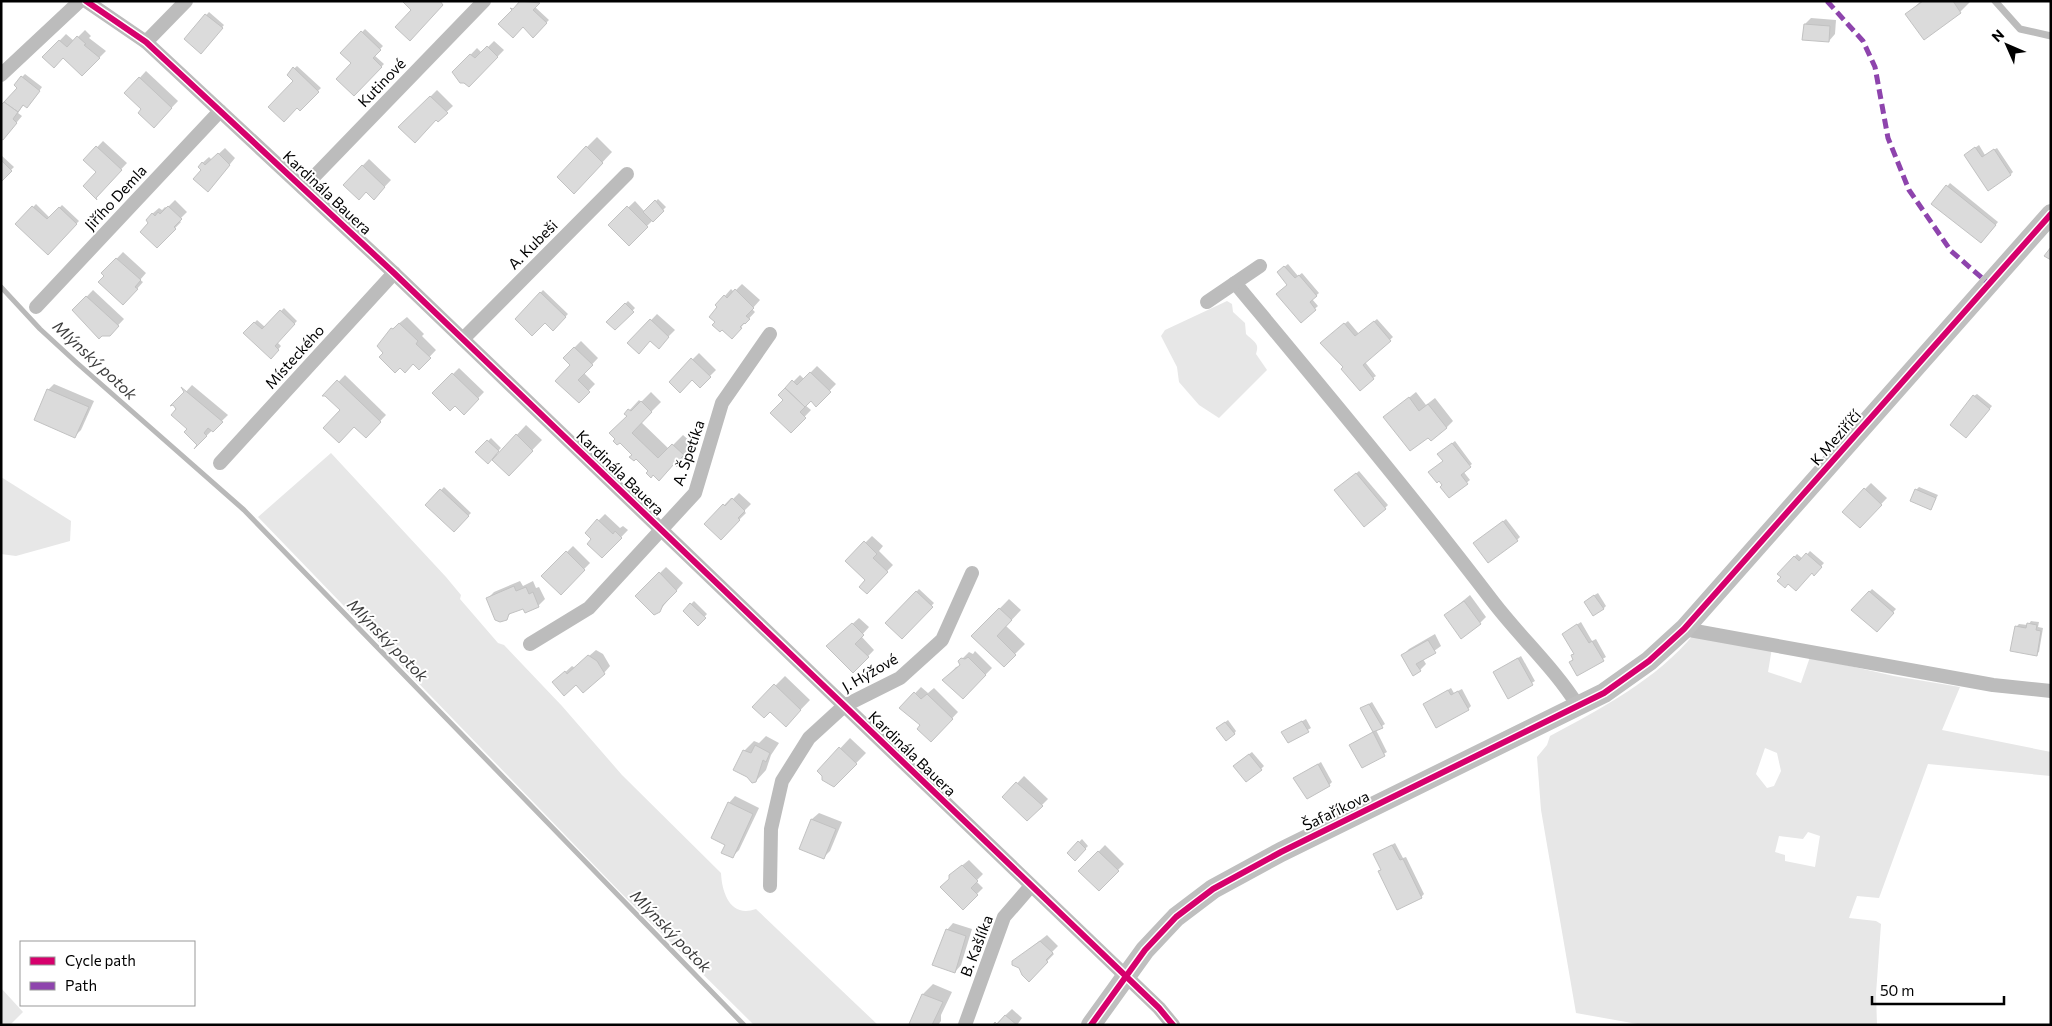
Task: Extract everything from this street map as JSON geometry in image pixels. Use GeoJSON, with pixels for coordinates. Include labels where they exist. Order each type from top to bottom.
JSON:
{"type":"FeatureCollection","features":[{"type":"Feature","properties":{"kind":"street"},"geometry":{"type":"LineString","coordinates":[[1,76],[80,1]]}},
{"type":"Feature","properties":{"kind":"street","name":"Kardinála Bauera"},"geometry":{"type":"LineString","coordinates":[[86,1],[146,42],[394,273],[1125,976],[1173,1025]]}},
{"type":"Feature","properties":{"kind":"street"},"geometry":{"type":"LineString","coordinates":[[146,42],[186,1]]}},
{"type":"Feature","properties":{"kind":"street","name":"Kutinové"},"geometry":{"type":"LineString","coordinates":[[303,188],[484,1]]}},
{"type":"Feature","properties":{"kind":"street","name":"Jiřího Demla"},"geometry":{"type":"LineString","coordinates":[[36,307],[220,111]]}},
{"type":"Feature","properties":{"kind":"street","name":"A. Kubeši"},"geometry":{"type":"LineString","coordinates":[[463,339],[627,174]]}},
{"type":"Feature","properties":{"kind":"street","name":"K Meziříčí"},"geometry":{"type":"LineString","coordinates":[[1633,673],[1684,629],[2051,214]]}},
{"type":"Feature","properties":{"kind":"street"},"geometry":{"type":"LineString","coordinates":[[1207,302],[1260,266]]}},
{"type":"Feature","properties":{"kind":"street","name":"Místeckého"},"geometry":{"type":"LineString","coordinates":[[220,463],[394,273]]}},
{"type":"Feature","properties":{"kind":"street"},"geometry":{"type":"LineString","coordinates":[[1235,283],[1436,526],[1506,619],[1564,685],[1578,706]]}},
{"type":"Feature","properties":{"kind":"street","name":"A. Špetíka"},"geometry":{"type":"LineString","coordinates":[[530,644],[589,608],[695,493],[722,404],[770,334]]}},
{"type":"Feature","properties":{"kind":"street","name":"J. Hýžové"},"geometry":{"type":"LineString","coordinates":[[770,886],[771,829],[782,780],[809,738],[844,706],[900,678],[942,640],[972,573]]}},
{"type":"Feature","properties":{"kind":"street"},"geometry":{"type":"LineString","coordinates":[[1684,629],[1993,685],[2051,691]]}},
{"type":"Feature","properties":{"kind":"street","name":"Šafaříkova"},"geometry":{"type":"LineString","coordinates":[[1091,1025],[1145,950],[1176,917],[1213,889],[1280,852],[1578,706],[1633,673]]}},
{"type":"Feature","properties":{"kind":"street","name":"B. Kašlíka"},"geometry":{"type":"LineString","coordinates":[[965,1025],[1004,918],[1031,886]]}},
{"type":"Feature","properties":{"kind":"lane"},"geometry":{"type":"LineString","coordinates":[[1995,1],[2020,29],[2051,36]]}},
{"type":"Feature","properties":{"kind":"shaded area"},"geometry":{"type":"Polygon","coordinates":[[[1227,301],[1232,304],[1233,312],[1245,323],[1246,334],[1256,343],[1256,354],[1267,370],[1219,418],[1199,405],[1179,382],[1177,367],[1161,336],[1165,330],[1227,301]]]}},
{"type":"Feature","properties":{"kind":"shaded area"},"geometry":{"type":"Polygon","coordinates":[[[331,453],[446,577],[461,595],[460,599],[498,643],[504,645],[562,706],[622,775],[721,873],[723,889],[734,907],[747,911],[756,909],[878,1025],[754,1025],[622,894],[258,517],[331,453]]]}},
{"type":"Feature","properties":{"kind":"shaded area"},"geometry":{"type":"Polygon","coordinates":[[[1,477],[71,521],[70,541],[16,556],[1,554],[1,477]]]}},
{"type":"Feature","properties":{"kind":"shaded area"},"geometry":{"type":"Polygon","coordinates":[[[1694,634],[1772,648],[1768,672],[1801,683],[1810,657],[1894,676],[1960,687],[1942,730],[2051,752],[2051,776],[1928,764],[1879,898],[1857,896],[1849,918],[1876,921],[1881,924],[1876,994],[1877,1025],[1643,1025],[1576,1013],[1541,810],[1537,757],[1547,745],[1550,736],[1627,692],[1663,665],[1694,634]],[[1765,748],[1756,774],[1767,788],[1774,786],[1781,771],[1777,753],[1765,748]],[[1808,832],[1803,839],[1779,836],[1775,852],[1785,855],[1785,861],[1815,867],[1820,836],[1808,832]]]}},
{"type":"Feature","properties":{"kind":"shaded area"},"geometry":{"type":"Polygon","coordinates":[[[1,988],[23,1012],[10,1025],[1,1025],[1,988]]]}},
{"type":"Feature","properties":{"kind":"building"},"geometry":{"type":"Polygon","coordinates":[[[402,1],[440,1],[443,5],[410,41],[395,27],[411,10],[402,1]]]}},
{"type":"Feature","properties":{"kind":"building"},"geometry":{"type":"Polygon","coordinates":[[[520,1],[540,3],[533,10],[547,23],[533,38],[523,27],[513,38],[498,24],[512,10],[510,8],[513,9],[520,1]]]}},
{"type":"Feature","properties":{"kind":"building"},"geometry":{"type":"Polygon","coordinates":[[[1923,1],[1953,1],[1961,13],[1924,40],[1905,14],[1923,1]]]}},
{"type":"Feature","properties":{"kind":"building"},"geometry":{"type":"Polygon","coordinates":[[[205,14],[223,28],[201,54],[184,39],[205,14]]]}},
{"type":"Feature","properties":{"kind":"building"},"geometry":{"type":"Polygon","coordinates":[[[1804,24],[1830,26],[1829,42],[1802,40],[1804,24]]]}},
{"type":"Feature","properties":{"kind":"building"},"geometry":{"type":"Polygon","coordinates":[[[361,31],[381,50],[373,58],[382,67],[354,96],[336,79],[351,63],[340,53],[361,31]]]}},
{"type":"Feature","properties":{"kind":"building"},"geometry":{"type":"Polygon","coordinates":[[[77,36],[86,44],[84,45],[100,58],[82,76],[63,58],[54,68],[42,57],[59,40],[67,47],[77,36]]]}},
{"type":"Feature","properties":{"kind":"building"},"geometry":{"type":"Polygon","coordinates":[[[487,46],[498,57],[469,87],[464,83],[460,83],[452,72],[470,54],[475,58],[487,46]]]}},
{"type":"Feature","properties":{"kind":"building"},"geometry":{"type":"Polygon","coordinates":[[[293,67],[319,92],[300,111],[297,108],[284,122],[268,107],[293,81],[287,75],[293,67]]]}},
{"type":"Feature","properties":{"kind":"building"},"geometry":{"type":"Polygon","coordinates":[[[21,76],[40,91],[27,108],[23,105],[18,112],[4,102],[17,88],[14,85],[21,76]]]}},
{"type":"Feature","properties":{"kind":"building"},"geometry":{"type":"Polygon","coordinates":[[[139,77],[172,108],[154,128],[138,113],[141,109],[124,93],[139,77]]]}},
{"type":"Feature","properties":{"kind":"building"},"geometry":{"type":"Polygon","coordinates":[[[430,96],[448,113],[438,122],[436,120],[415,143],[398,127],[430,96]]]}},
{"type":"Feature","properties":{"kind":"building"},"geometry":{"type":"Polygon","coordinates":[[[4,102],[18,112],[13,119],[17,123],[3,140],[1,139],[1,105],[4,102]]]}},
{"type":"Feature","properties":{"kind":"building"},"geometry":{"type":"Polygon","coordinates":[[[96,146],[122,170],[96,198],[97,200],[83,186],[96,172],[83,160],[96,146]]]}},
{"type":"Feature","properties":{"kind":"building"},"geometry":{"type":"Polygon","coordinates":[[[586,146],[603,163],[574,194],[557,177],[586,146]]]}},
{"type":"Feature","properties":{"kind":"building"},"geometry":{"type":"Polygon","coordinates":[[[1975,147],[1982,157],[1994,149],[2011,175],[1988,191],[1964,155],[1975,147]]]}},
{"type":"Feature","properties":{"kind":"building"},"geometry":{"type":"Polygon","coordinates":[[[218,153],[230,165],[208,192],[193,179],[201,170],[198,167],[202,162],[205,165],[218,153]]]}},
{"type":"Feature","properties":{"kind":"building"},"geometry":{"type":"Polygon","coordinates":[[[1,160],[12,171],[1,182],[1,160]]]}},
{"type":"Feature","properties":{"kind":"building"},"geometry":{"type":"Polygon","coordinates":[[[362,165],[385,187],[374,200],[366,192],[359,200],[343,185],[362,165]]]}},
{"type":"Feature","properties":{"kind":"building"},"geometry":{"type":"Polygon","coordinates":[[[1946,185],[1996,225],[1981,243],[1931,204],[1946,185]]]}},
{"type":"Feature","properties":{"kind":"building"},"geometry":{"type":"Polygon","coordinates":[[[655,200],[664,211],[653,222],[643,212],[655,200]]]}},
{"type":"Feature","properties":{"kind":"building"},"geometry":{"type":"Polygon","coordinates":[[[32,206],[47,219],[59,207],[77,224],[48,255],[15,224],[32,206]]]}},
{"type":"Feature","properties":{"kind":"building"},"geometry":{"type":"Polygon","coordinates":[[[168,206],[182,219],[174,227],[176,229],[157,248],[140,232],[148,223],[146,220],[152,213],[155,216],[158,212],[160,214],[168,206]]]}},
{"type":"Feature","properties":{"kind":"building"},"geometry":{"type":"Polygon","coordinates":[[[627,206],[648,227],[629,246],[608,225],[627,206]]]}},
{"type":"Feature","properties":{"kind":"building"},"geometry":{"type":"Polygon","coordinates":[[[2051,247],[2051,260],[2044,256],[2051,247]]]}},
{"type":"Feature","properties":{"kind":"building"},"geometry":{"type":"Polygon","coordinates":[[[116,258],[141,280],[135,287],[138,289],[123,305],[98,282],[104,276],[101,273],[116,258]]]}},
{"type":"Feature","properties":{"kind":"building"},"geometry":{"type":"Polygon","coordinates":[[[1284,266],[1295,278],[1299,275],[1317,296],[1310,302],[1316,310],[1301,323],[1276,294],[1287,285],[1277,272],[1284,266]]]}},
{"type":"Feature","properties":{"kind":"building"},"geometry":{"type":"Polygon","coordinates":[[[735,289],[754,308],[746,316],[750,319],[740,327],[742,328],[732,339],[722,330],[720,332],[712,325],[715,322],[709,317],[717,307],[715,305],[724,295],[727,298],[735,289]]]}},
{"type":"Feature","properties":{"kind":"building"},"geometry":{"type":"Polygon","coordinates":[[[540,292],[566,317],[553,331],[545,323],[532,336],[515,319],[540,292]]]}},
{"type":"Feature","properties":{"kind":"building"},"geometry":{"type":"Polygon","coordinates":[[[86,296],[119,326],[110,336],[102,336],[99,339],[72,310],[86,296]]]}},
{"type":"Feature","properties":{"kind":"building"},"geometry":{"type":"Polygon","coordinates":[[[625,303],[634,312],[615,330],[606,322],[625,303]]]}},
{"type":"Feature","properties":{"kind":"building"},"geometry":{"type":"Polygon","coordinates":[[[280,310],[295,324],[275,346],[279,350],[271,359],[243,333],[254,322],[262,329],[280,310]]]}},
{"type":"Feature","properties":{"kind":"building"},"geometry":{"type":"Polygon","coordinates":[[[650,319],[669,337],[659,349],[650,341],[639,354],[627,343],[650,319]]]}},
{"type":"Feature","properties":{"kind":"building"},"geometry":{"type":"Polygon","coordinates":[[[1374,321],[1391,341],[1363,365],[1374,379],[1360,391],[1341,369],[1343,367],[1320,343],[1344,323],[1355,336],[1374,321]]]}},
{"type":"Feature","properties":{"kind":"building"},"geometry":{"type":"Polygon","coordinates":[[[399,323],[418,341],[416,344],[431,358],[419,370],[413,364],[405,373],[400,368],[395,373],[379,357],[383,353],[377,346],[391,328],[393,329],[399,323]]]}},
{"type":"Feature","properties":{"kind":"building"},"geometry":{"type":"Polygon","coordinates":[[[574,347],[593,365],[578,380],[590,392],[579,403],[555,381],[570,365],[563,358],[574,347]]]}},
{"type":"Feature","properties":{"kind":"building"},"geometry":{"type":"Polygon","coordinates":[[[691,358],[711,377],[700,388],[692,380],[680,393],[669,382],[691,358]]]}},
{"type":"Feature","properties":{"kind":"building"},"geometry":{"type":"Polygon","coordinates":[[[810,372],[831,392],[816,407],[811,401],[805,407],[785,388],[792,380],[797,385],[810,372]]]}},
{"type":"Feature","properties":{"kind":"building"},"geometry":{"type":"Polygon","coordinates":[[[452,373],[479,399],[464,415],[455,406],[450,411],[432,393],[452,373]]]}},
{"type":"Feature","properties":{"kind":"building"},"geometry":{"type":"Polygon","coordinates":[[[337,380],[381,422],[366,438],[354,427],[339,443],[323,428],[340,410],[325,396],[322,396],[337,380]]]}},
{"type":"Feature","properties":{"kind":"building"},"geometry":{"type":"Polygon","coordinates":[[[181,387],[223,422],[213,432],[208,428],[204,433],[207,436],[194,449],[197,445],[184,432],[187,429],[171,415],[176,409],[173,405],[170,406],[184,392],[181,387]]]}},
{"type":"Feature","properties":{"kind":"building"},"geometry":{"type":"Polygon","coordinates":[[[785,388],[805,407],[800,412],[806,418],[791,433],[770,413],[783,400],[778,395],[785,388]]]}},
{"type":"Feature","properties":{"kind":"building"},"geometry":{"type":"Polygon","coordinates":[[[47,389],[89,407],[75,438],[34,420],[47,389]]]}},
{"type":"Feature","properties":{"kind":"building"},"geometry":{"type":"Polygon","coordinates":[[[1973,395],[1990,409],[1966,438],[1950,425],[1973,395]]]}},
{"type":"Feature","properties":{"kind":"building"},"geometry":{"type":"Polygon","coordinates":[[[1409,397],[1419,411],[1428,404],[1447,428],[1431,441],[1428,438],[1410,451],[1383,417],[1409,397]]]}},
{"type":"Feature","properties":{"kind":"building"},"geometry":{"type":"Polygon","coordinates":[[[641,401],[652,412],[632,433],[658,458],[672,444],[684,455],[679,460],[681,462],[677,467],[674,464],[659,481],[653,475],[651,478],[646,473],[648,471],[636,459],[634,461],[629,457],[632,455],[620,443],[617,445],[613,441],[615,439],[609,433],[627,416],[624,414],[628,409],[631,411],[641,401]]]}},
{"type":"Feature","properties":{"kind":"building"},"geometry":{"type":"Polygon","coordinates":[[[516,434],[533,451],[509,476],[492,460],[516,434]]]}},
{"type":"Feature","properties":{"kind":"building"},"geometry":{"type":"Polygon","coordinates":[[[487,440],[499,451],[488,464],[475,452],[487,440]]]}},
{"type":"Feature","properties":{"kind":"building"},"geometry":{"type":"Polygon","coordinates":[[[1452,443],[1471,467],[1461,475],[1468,484],[1449,498],[1440,487],[1442,485],[1439,481],[1437,483],[1428,472],[1443,461],[1437,454],[1452,443]]]}},
{"type":"Feature","properties":{"kind":"building"},"geometry":{"type":"Polygon","coordinates":[[[1356,473],[1386,509],[1364,527],[1334,490],[1356,473]]]}},
{"type":"Feature","properties":{"kind":"building"},"geometry":{"type":"Polygon","coordinates":[[[1864,488],[1882,505],[1860,528],[1842,512],[1864,488]]]}},
{"type":"Feature","properties":{"kind":"building"},"geometry":{"type":"Polygon","coordinates":[[[440,489],[469,516],[454,532],[425,505],[440,489]]]}},
{"type":"Feature","properties":{"kind":"building"},"geometry":{"type":"Polygon","coordinates":[[[1915,489],[1936,498],[1931,510],[1910,501],[1915,489]]]}},
{"type":"Feature","properties":{"kind":"building"},"geometry":{"type":"Polygon","coordinates":[[[732,498],[745,511],[738,518],[740,520],[721,540],[704,524],[723,504],[725,506],[732,498]]]}},
{"type":"Feature","properties":{"kind":"building"},"geometry":{"type":"Polygon","coordinates":[[[597,519],[613,534],[615,531],[622,538],[602,558],[587,544],[591,539],[585,533],[597,519]]]}},
{"type":"Feature","properties":{"kind":"building"},"geometry":{"type":"Polygon","coordinates":[[[1503,521],[1518,541],[1488,563],[1473,543],[1503,521]]]}},
{"type":"Feature","properties":{"kind":"building"},"geometry":{"type":"Polygon","coordinates":[[[864,541],[877,554],[873,558],[888,572],[867,594],[859,587],[865,580],[845,561],[864,541]]]}},
{"type":"Feature","properties":{"kind":"building"},"geometry":{"type":"Polygon","coordinates":[[[566,551],[585,570],[561,595],[541,576],[566,551]]]}},
{"type":"Feature","properties":{"kind":"building"},"geometry":{"type":"Polygon","coordinates":[[[1806,553],[1822,567],[1814,576],[1812,573],[1796,591],[1788,584],[1785,588],[1777,581],[1781,577],[1777,574],[1794,556],[1799,561],[1806,553]]]}},
{"type":"Feature","properties":{"kind":"building"},"geometry":{"type":"Polygon","coordinates":[[[659,572],[677,591],[663,605],[660,612],[654,615],[635,596],[659,572]]]}},
{"type":"Feature","properties":{"kind":"building"},"geometry":{"type":"Polygon","coordinates":[[[514,586],[516,591],[526,587],[529,594],[533,592],[539,607],[525,613],[523,609],[509,614],[507,620],[500,622],[495,620],[486,598],[514,586]]]}},
{"type":"Feature","properties":{"kind":"building"},"geometry":{"type":"Polygon","coordinates":[[[916,591],[933,607],[902,639],[885,623],[916,591]]]}},
{"type":"Feature","properties":{"kind":"building"},"geometry":{"type":"Polygon","coordinates":[[[1869,591],[1894,613],[1877,632],[1851,610],[1869,591]]]}},
{"type":"Feature","properties":{"kind":"building"},"geometry":{"type":"Polygon","coordinates":[[[1594,595],[1604,609],[1593,616],[1584,602],[1594,595]]]}},
{"type":"Feature","properties":{"kind":"building"},"geometry":{"type":"Polygon","coordinates":[[[1464,601],[1481,624],[1461,639],[1444,615],[1464,601]]]}},
{"type":"Feature","properties":{"kind":"building"},"geometry":{"type":"Polygon","coordinates":[[[690,603],[706,618],[698,626],[683,611],[690,603]]]}},
{"type":"Feature","properties":{"kind":"building"},"geometry":{"type":"Polygon","coordinates":[[[999,608],[1012,620],[997,636],[1016,655],[1004,667],[971,636],[999,608]]]}},
{"type":"Feature","properties":{"kind":"building"},"geometry":{"type":"Polygon","coordinates":[[[852,623],[864,635],[855,644],[869,657],[853,673],[826,646],[852,623]]]}},
{"type":"Feature","properties":{"kind":"building"},"geometry":{"type":"Polygon","coordinates":[[[2027,623],[2037,625],[2036,630],[2041,631],[2037,656],[2010,651],[2015,626],[2026,628],[2027,623]]]}},
{"type":"Feature","properties":{"kind":"building"},"geometry":{"type":"Polygon","coordinates":[[[1577,624],[1589,643],[1592,641],[1604,661],[1577,676],[1569,662],[1573,660],[1571,655],[1574,654],[1562,634],[1577,624]]]}},
{"type":"Feature","properties":{"kind":"building"},"geometry":{"type":"Polygon","coordinates":[[[1428,640],[1436,653],[1416,664],[1421,671],[1413,676],[1401,655],[1428,640]]]}},
{"type":"Feature","properties":{"kind":"building"},"geometry":{"type":"Polygon","coordinates":[[[588,655],[597,661],[605,674],[583,693],[576,685],[564,696],[552,682],[565,671],[567,674],[588,655]]]}},
{"type":"Feature","properties":{"kind":"building"},"geometry":{"type":"Polygon","coordinates":[[[968,657],[986,675],[963,699],[942,680],[960,665],[958,661],[961,658],[965,659],[968,657]]]}},
{"type":"Feature","properties":{"kind":"building"},"geometry":{"type":"Polygon","coordinates":[[[1518,658],[1533,685],[1508,699],[1493,672],[1518,658]]]}},
{"type":"Feature","properties":{"kind":"building"},"geometry":{"type":"Polygon","coordinates":[[[774,684],[801,710],[786,727],[770,712],[764,718],[752,707],[774,684]]]}},
{"type":"Feature","properties":{"kind":"building"},"geometry":{"type":"Polygon","coordinates":[[[1448,690],[1451,695],[1458,691],[1469,710],[1436,728],[1423,704],[1448,690]]]}},
{"type":"Feature","properties":{"kind":"building"},"geometry":{"type":"Polygon","coordinates":[[[914,692],[921,699],[927,694],[953,719],[931,742],[917,729],[920,725],[899,708],[914,692]]]}},
{"type":"Feature","properties":{"kind":"building"},"geometry":{"type":"Polygon","coordinates":[[[1369,704],[1383,728],[1373,732],[1360,708],[1369,704]]]}},
{"type":"Feature","properties":{"kind":"building"},"geometry":{"type":"Polygon","coordinates":[[[1302,721],[1309,732],[1288,743],[1281,732],[1302,721]]]}},
{"type":"Feature","properties":{"kind":"building"},"geometry":{"type":"Polygon","coordinates":[[[1225,722],[1235,734],[1226,741],[1216,728],[1225,722]]]}},
{"type":"Feature","properties":{"kind":"building"},"geometry":{"type":"Polygon","coordinates":[[[1373,732],[1385,756],[1362,768],[1349,745],[1373,732]]]}},
{"type":"Feature","properties":{"kind":"building"},"geometry":{"type":"Polygon","coordinates":[[[755,745],[770,753],[766,762],[763,760],[756,782],[752,783],[747,777],[733,770],[743,750],[751,753],[755,745]]]}},
{"type":"Feature","properties":{"kind":"building"},"geometry":{"type":"Polygon","coordinates":[[[839,747],[857,764],[834,787],[822,780],[822,776],[817,771],[839,747]]]}},
{"type":"Feature","properties":{"kind":"building"},"geometry":{"type":"Polygon","coordinates":[[[1249,754],[1262,770],[1246,782],[1233,766],[1249,754]]]}},
{"type":"Feature","properties":{"kind":"building"},"geometry":{"type":"Polygon","coordinates":[[[1318,764],[1330,786],[1307,799],[1293,778],[1318,764]]]}},
{"type":"Feature","properties":{"kind":"building"},"geometry":{"type":"Polygon","coordinates":[[[1016,782],[1043,806],[1027,821],[1002,797],[1016,782]]]}},
{"type":"Feature","properties":{"kind":"building"},"geometry":{"type":"Polygon","coordinates":[[[728,802],[753,814],[733,858],[721,853],[725,845],[711,838],[728,802]]]}},
{"type":"Feature","properties":{"kind":"building"},"geometry":{"type":"Polygon","coordinates":[[[811,819],[836,829],[824,859],[799,849],[811,819]]]}},
{"type":"Feature","properties":{"kind":"building"},"geometry":{"type":"Polygon","coordinates":[[[1078,841],[1086,849],[1075,861],[1067,853],[1078,841]]]}},
{"type":"Feature","properties":{"kind":"building"},"geometry":{"type":"Polygon","coordinates":[[[1392,845],[1400,860],[1403,859],[1422,898],[1397,910],[1378,871],[1381,870],[1373,854],[1392,845]]]}},
{"type":"Feature","properties":{"kind":"building"},"geometry":{"type":"Polygon","coordinates":[[[1098,851],[1119,871],[1099,891],[1078,871],[1098,851]]]}},
{"type":"Feature","properties":{"kind":"building"},"geometry":{"type":"Polygon","coordinates":[[[962,865],[978,881],[971,888],[978,895],[963,910],[940,887],[949,879],[949,875],[962,865]]]}},
{"type":"Feature","properties":{"kind":"building"},"geometry":{"type":"Polygon","coordinates":[[[946,929],[966,936],[955,973],[932,965],[946,929]]]}},
{"type":"Feature","properties":{"kind":"building"},"geometry":{"type":"Polygon","coordinates":[[[1040,941],[1053,953],[1046,960],[1048,962],[1029,982],[1022,975],[1019,968],[1012,965],[1012,961],[1040,941]]]}},
{"type":"Feature","properties":{"kind":"building"},"geometry":{"type":"Polygon","coordinates":[[[922,994],[943,1002],[932,1025],[909,1024],[922,994]]]}},
{"type":"Feature","properties":{"kind":"building"},"geometry":{"type":"Polygon","coordinates":[[[1005,1015],[1017,1025],[993,1025],[995,1022],[997,1024],[1005,1015]]]}},
{"type":"Feature","properties":{"kind":"waterway","name":"Mlýnský potok"},"geometry":{"type":"LineString","coordinates":[[1,287],[40,329],[77,363],[244,510],[744,1025]]}},
{"type":"Feature","properties":{"kind":"marked path"},"geometry":{"type":"LineString","coordinates":[[1827,1],[1863,41],[1875,67],[1888,138],[1909,190],[1951,251],[1989,284]]}},
{"type":"Feature","properties":{"kind":"cycle path"},"geometry":{"type":"LineString","coordinates":[[86,1],[146,42],[394,273],[1159,1008],[1173,1025]]}},
{"type":"Feature","properties":{"kind":"cycle path"},"geometry":{"type":"LineString","coordinates":[[1091,1025],[1145,950],[1176,917],[1213,889],[1281,852],[1604,693],[1649,661],[1684,629],[2051,214]]}}]}
